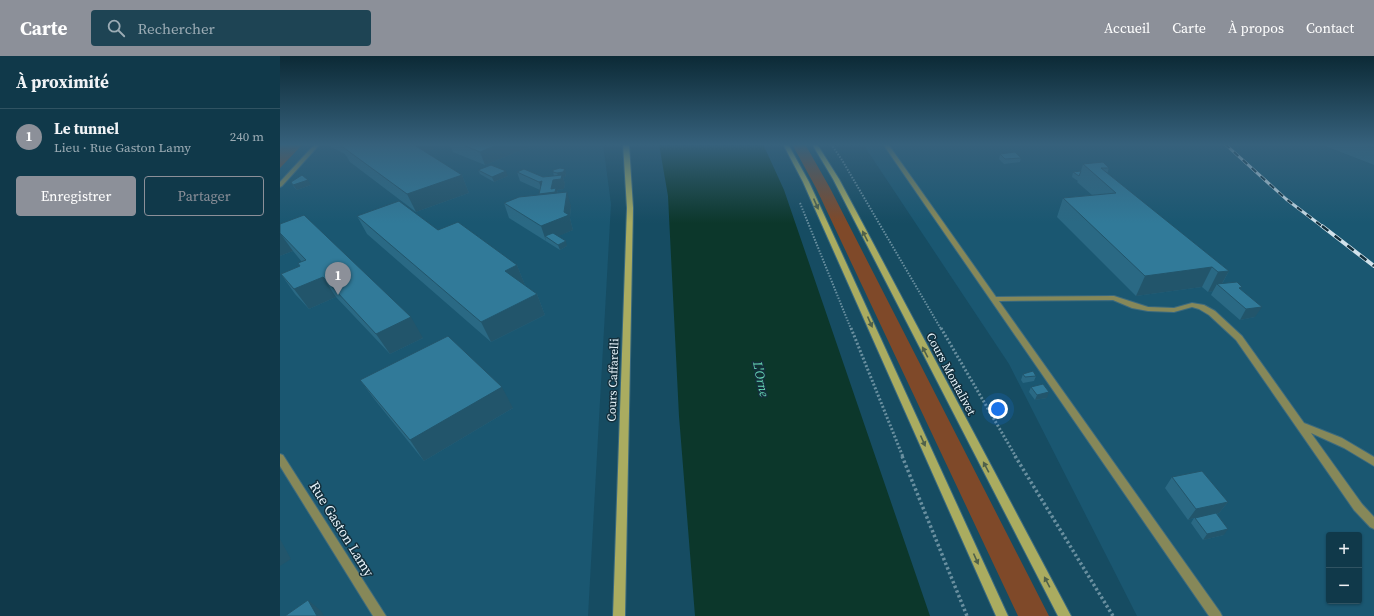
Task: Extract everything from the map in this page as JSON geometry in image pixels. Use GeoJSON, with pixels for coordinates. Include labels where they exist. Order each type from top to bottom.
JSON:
{"type":"FeatureCollection","features":[{"type":"Feature","properties":{"kind":"main road","name":"Cours Caffarelli"},"geometry":{"type":"LineString","coordinates":[[619,616],[630,208],[628,170]]}},
{"type":"Feature","properties":{"kind":"main road"},"geometry":{"type":"LineString","coordinates":[[799,170],[1002,616]]}},
{"type":"Feature","properties":{"kind":"main road","name":"Cours Montalivet"},"geometry":{"type":"LineString","coordinates":[[830,170],[1065,616]]}},
{"type":"Feature","properties":{"kind":"street"},"geometry":{"type":"LineString","coordinates":[[280,185],[294,170]]}},
{"type":"Feature","properties":{"kind":"street"},"geometry":{"type":"LineString","coordinates":[[903,170],[1216,616]]}},
{"type":"Feature","properties":{"kind":"street"},"geometry":{"type":"LineString","coordinates":[[994,299],[1114,298],[1134,306],[1148,309],[1174,310],[1192,305],[1201,307],[1212,313],[1239,338],[1358,507],[1374,524]]}},
{"type":"Feature","properties":{"kind":"street"},"geometry":{"type":"LineString","coordinates":[[1300,425],[1333,436],[1355,448],[1374,462]]}},
{"type":"Feature","properties":{"kind":"street","name":"Rue Gaston Lamy"},"geometry":{"type":"LineString","coordinates":[[280,458],[380,616]]}},
{"type":"Feature","properties":{"kind":"path"},"geometry":{"type":"LineString","coordinates":[[848,170],[1035,490],[1113,616]]}},
{"type":"Feature","properties":{"kind":"path"},"geometry":{"type":"LineString","coordinates":[[798,197],[967,616]]}},
{"type":"Feature","properties":{"kind":"shaded area"},"geometry":{"type":"Polygon","coordinates":[[[280,170],[606,170],[611,204],[588,616],[280,616],[280,170]]]}},
{"type":"Feature","properties":{"kind":"shaded area"},"geometry":{"type":"Polygon","coordinates":[[[806,170],[820,170],[830,188],[1049,616],[1018,616],[806,170]]]}},
{"type":"Feature","properties":{"kind":"shaded area"},"geometry":{"type":"Polygon","coordinates":[[[880,170],[1374,170],[1374,616],[1137,616],[1009,364],[880,170]]]}},
{"type":"Feature","properties":{"kind":"water","name":"L'Orne"},"geometry":{"type":"Polygon","coordinates":[[[664,170],[775,170],[784,190],[930,616],[695,616],[679,416],[668,196],[664,170]]]}},
{"type":"Feature","properties":{"kind":"building"},"geometry":{"type":"Polygon","coordinates":[[[374,170],[454,170],[462,175],[407,194],[374,170]]]}},
{"type":"Feature","properties":{"kind":"building"},"geometry":{"type":"Polygon","coordinates":[[[478,170],[506,171],[492,177],[478,170]]]}},
{"type":"Feature","properties":{"kind":"building"},"geometry":{"type":"Polygon","coordinates":[[[527,170],[543,177],[562,175],[561,179],[553,180],[551,189],[556,188],[555,192],[539,194],[542,181],[539,182],[517,172],[527,170]]]}},
{"type":"Feature","properties":{"kind":"building"},"geometry":{"type":"Polygon","coordinates":[[[553,170],[564,170],[563,172],[557,173],[553,172],[553,170]]]}},
{"type":"Feature","properties":{"kind":"building"},"geometry":{"type":"Polygon","coordinates":[[[1090,170],[1104,170],[1229,271],[1218,272],[1212,267],[1145,276],[1063,198],[1116,193],[1090,170]]]}},
{"type":"Feature","properties":{"kind":"building"},"geometry":{"type":"Polygon","coordinates":[[[1081,171],[1079,176],[1073,172],[1081,171]]]}},
{"type":"Feature","properties":{"kind":"building"},"geometry":{"type":"Polygon","coordinates":[[[302,175],[308,180],[293,185],[291,182],[302,175]]]}},
{"type":"Feature","properties":{"kind":"building"},"geometry":{"type":"Polygon","coordinates":[[[567,192],[564,212],[569,215],[541,226],[504,203],[519,197],[567,192]]]}},
{"type":"Feature","properties":{"kind":"building"},"geometry":{"type":"Polygon","coordinates":[[[399,201],[438,230],[458,222],[517,265],[505,271],[537,294],[481,322],[357,216],[399,201]]]}},
{"type":"Feature","properties":{"kind":"building"},"geometry":{"type":"Polygon","coordinates":[[[304,215],[411,317],[376,334],[323,277],[294,289],[281,274],[300,266],[298,263],[306,260],[280,233],[280,224],[304,215]]]}},
{"type":"Feature","properties":{"kind":"building"},"geometry":{"type":"Polygon","coordinates":[[[553,233],[566,241],[558,245],[545,236],[553,233]]]}},
{"type":"Feature","properties":{"kind":"building"},"geometry":{"type":"Polygon","coordinates":[[[1237,282],[1242,287],[1239,288],[1262,307],[1246,309],[1217,284],[1237,282]]]}},
{"type":"Feature","properties":{"kind":"building"},"geometry":{"type":"Polygon","coordinates":[[[448,336],[502,387],[410,440],[360,380],[448,336]]]}},
{"type":"Feature","properties":{"kind":"building"},"geometry":{"type":"Polygon","coordinates":[[[1033,371],[1036,376],[1025,377],[1023,374],[1033,371]]]}},
{"type":"Feature","properties":{"kind":"building"},"geometry":{"type":"Polygon","coordinates":[[[1043,384],[1049,392],[1037,395],[1031,387],[1043,384]]]}},
{"type":"Feature","properties":{"kind":"building"},"geometry":{"type":"Polygon","coordinates":[[[1202,471],[1228,502],[1196,509],[1172,477],[1202,471]]]}},
{"type":"Feature","properties":{"kind":"building"},"geometry":{"type":"Polygon","coordinates":[[[1216,513],[1228,529],[1207,534],[1195,518],[1216,513]]]}},
{"type":"Feature","properties":{"kind":"building"},"geometry":{"type":"Polygon","coordinates":[[[308,600],[317,616],[285,616],[308,600]]]}},
{"type":"Feature","properties":{"kind":"railway"},"geometry":{"type":"LineString","coordinates":[[1254,170],[1286,199],[1323,227]]}},
{"type":"Feature","properties":{"kind":"railway"},"geometry":{"type":"LineString","coordinates":[[1322,226],[1374,266]]}},
{"type":"Feature","properties":{"kind":"place","name":"Le tunnel"},"geometry":{"type":"Point","coordinates":[338,295]}}]}
